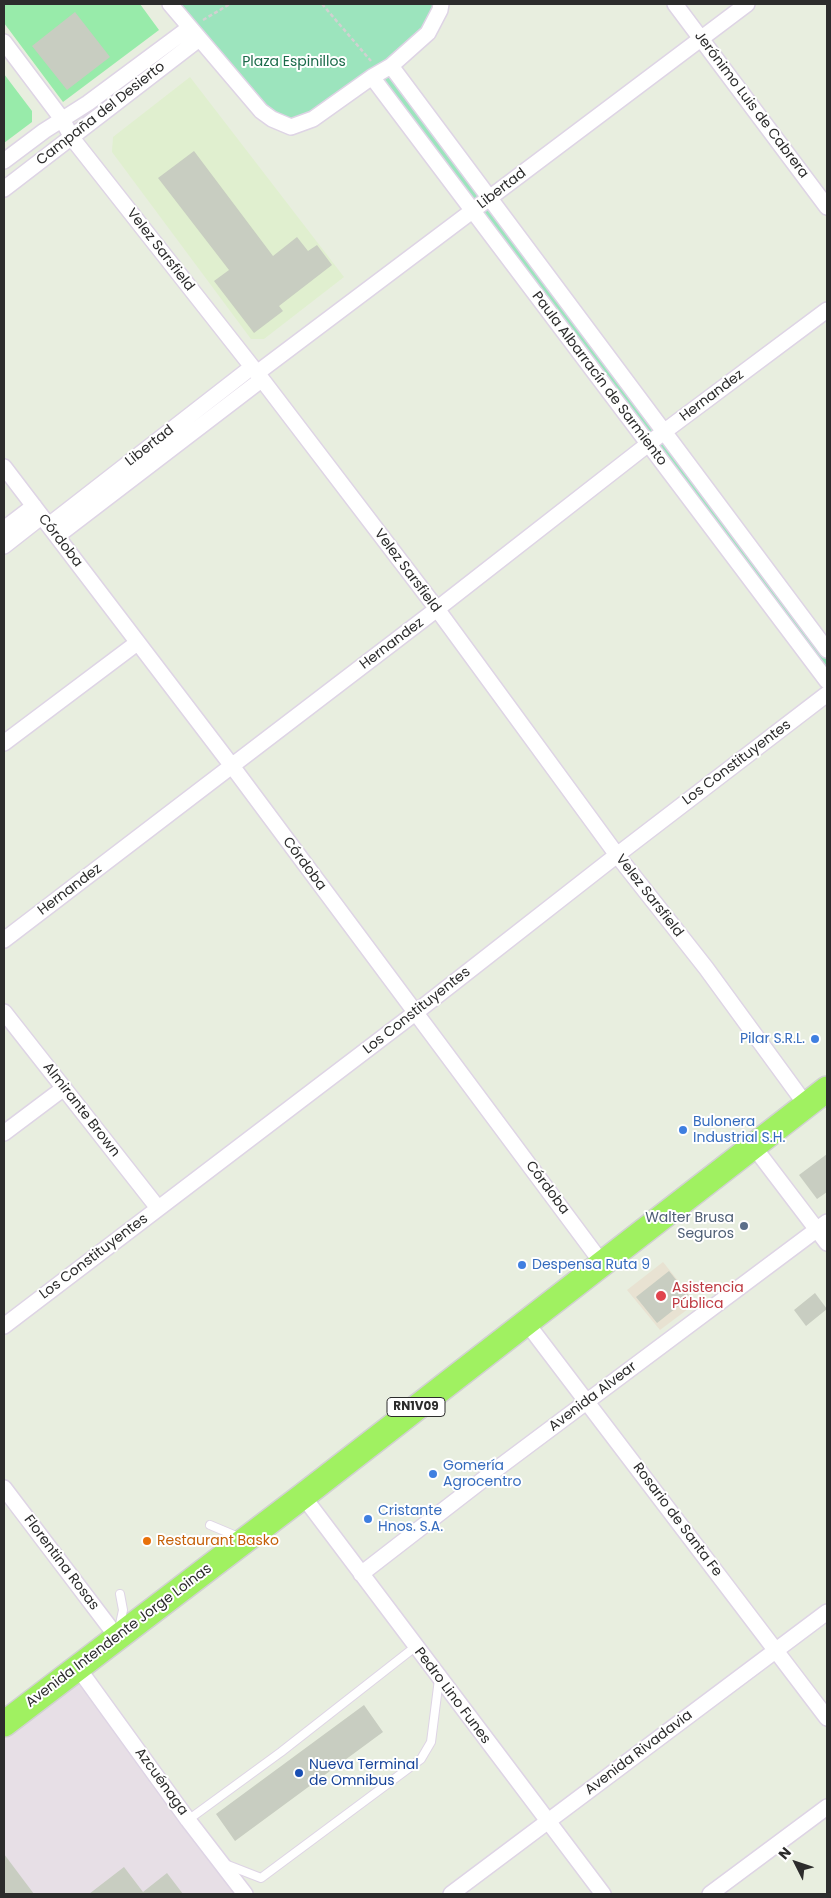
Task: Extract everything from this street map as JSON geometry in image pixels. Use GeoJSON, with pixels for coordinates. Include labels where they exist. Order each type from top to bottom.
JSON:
{"type":"FeatureCollection","features":[{"type":"Feature","properties":{"kind":"main road","name":"Avenida Intendente Jorge Loinas"},"geometry":{"type":"LineString","coordinates":[[4,1724],[246,1540],[827,1089]]}},
{"type":"Feature","properties":{"kind":"street"},"geometry":{"type":"LineString","coordinates":[[170,4],[261,111],[272,119],[291,127],[313,119],[381,71],[428,33],[440,10],[441,4]]}},
{"type":"Feature","properties":{"kind":"street","name":"Jerónimo Luis de Cabrera"},"geometry":{"type":"LineString","coordinates":[[674,4],[827,207]]}},
{"type":"Feature","properties":{"kind":"street","name":"Libertad"},"geometry":{"type":"LineString","coordinates":[[4,546],[45,521],[257,373],[747,4]]}},
{"type":"Feature","properties":{"kind":"street","name":"Campaña del Desierto"},"geometry":{"type":"LineString","coordinates":[[4,162],[62,118],[194,33]]}},
{"type":"Feature","properties":{"kind":"street","name":"Campaña del Desierto"},"geometry":{"type":"LineString","coordinates":[[4,189],[72,138],[194,33]]}},
{"type":"Feature","properties":{"kind":"street","name":"Velez Sarsfield"},"geometry":{"type":"LineString","coordinates":[[4,42],[62,118],[72,138],[257,373],[437,609],[618,854],[706,968],[806,1105]]}},
{"type":"Feature","properties":{"kind":"street","name":"Paula Albarracín de Sarmiento"},"geometry":{"type":"LineString","coordinates":[[381,71],[489,198],[827,650]]}},
{"type":"Feature","properties":{"kind":"street","name":"Paula Albarracín de Sarmiento"},"geometry":{"type":"LineString","coordinates":[[381,71],[472,211],[827,681]]}},
{"type":"Feature","properties":{"kind":"street","name":"Hernandez"},"geometry":{"type":"LineString","coordinates":[[4,940],[437,609],[665,431],[827,310]]}},
{"type":"Feature","properties":{"kind":"street","name":"Córdoba"},"geometry":{"type":"LineString","coordinates":[[4,467],[136,643],[232,766],[602,1263]]}},
{"type":"Feature","properties":{"kind":"street","name":"Libertad"},"geometry":{"type":"LineString","coordinates":[[4,529],[45,521]]}},
{"type":"Feature","properties":{"kind":"street"},"geometry":{"type":"LineString","coordinates":[[4,743],[136,643]]}},
{"type":"Feature","properties":{"kind":"street","name":"Los Constituyentes"},"geometry":{"type":"LineString","coordinates":[[4,1326],[415,1013],[827,694]]}},
{"type":"Feature","properties":{"kind":"street","name":"Almirante Brown"},"geometry":{"type":"LineString","coordinates":[[4,1012],[158,1208]]}},
{"type":"Feature","properties":{"kind":"street"},"geometry":{"type":"LineString","coordinates":[[4,1133],[64,1088]]}},
{"type":"Feature","properties":{"kind":"street"},"geometry":{"type":"LineString","coordinates":[[754,1147],[822,1226],[827,1243]]}},
{"type":"Feature","properties":{"kind":"street","name":"Avenida Alvear"},"geometry":{"type":"LineString","coordinates":[[361,1574],[498,1468],[822,1226]]}},
{"type":"Feature","properties":{"kind":"street","name":"Rosario de Santa Fe"},"geometry":{"type":"LineString","coordinates":[[526,1322],[827,1718]]}},
{"type":"Feature","properties":{"kind":"street","name":"Florentina Rosas"},"geometry":{"type":"LineString","coordinates":[[4,1488],[117,1637]]}},
{"type":"Feature","properties":{"kind":"street","name":"Pedro Lino Funes"},"geometry":{"type":"LineString","coordinates":[[303,1496],[439,1679],[603,1894]]}},
{"type":"Feature","properties":{"kind":"street","name":"Avenida Rivadavia"},"geometry":{"type":"LineString","coordinates":[[450,1894],[827,1612]]}},
{"type":"Feature","properties":{"kind":"street","name":"Azcuénaga"},"geometry":{"type":"LineString","coordinates":[[78,1668],[188,1820],[245,1894]]}},
{"type":"Feature","properties":{"kind":"street"},"geometry":{"type":"LineString","coordinates":[[710,1894],[827,1807]]}},
{"type":"Feature","properties":{"kind":"lane"},"geometry":{"type":"LineString","coordinates":[[210,1525],[246,1540]]}},
{"type":"Feature","properties":{"kind":"lane"},"geometry":{"type":"LineString","coordinates":[[117,1637],[123,1610],[120,1594]]}},
{"type":"Feature","properties":{"kind":"lane"},"geometry":{"type":"LineString","coordinates":[[188,1820],[280,1752],[415,1647]]}},
{"type":"Feature","properties":{"kind":"lane"},"geometry":{"type":"LineString","coordinates":[[222,1863],[261,1878],[421,1759],[431,1742],[439,1679]]}},
{"type":"Feature","properties":{"kind":"path"},"geometry":{"type":"LineString","coordinates":[[194,33],[230,4]]}},
{"type":"Feature","properties":{"kind":"path"},"geometry":{"type":"LineString","coordinates":[[322,4],[381,71]]}},
{"type":"Feature","properties":{"kind":"shaded area"},"geometry":{"type":"Polygon","coordinates":[[[190,77],[344,277],[264,339],[251,339],[112,152],[113,137],[190,77]]]}},
{"type":"Feature","properties":{"kind":"shaded area","name":"Asistencia Pública"},"geometry":{"type":"Polygon","coordinates":[[[663,1262],[696,1303],[660,1330],[627,1290],[663,1262]]]}},
{"type":"Feature","properties":{"kind":"shaded area"},"geometry":{"type":"Polygon","coordinates":[[[78,1668],[245,1894],[4,1894],[4,1724],[78,1668]]]}},
{"type":"Feature","properties":{"kind":"green space"},"geometry":{"type":"Polygon","coordinates":[[[4,4],[140,4],[159,30],[63,102],[4,23],[4,4]]]}},
{"type":"Feature","properties":{"kind":"green space","name":"Plaza Espinillos"},"geometry":{"type":"Polygon","coordinates":[[[170,4],[441,4],[440,10],[392,65],[827,650],[827,681],[372,77],[313,119],[272,119],[170,4]]]}},
{"type":"Feature","properties":{"kind":"green space"},"geometry":{"type":"Polygon","coordinates":[[[4,74],[32,111],[32,122],[4,143],[4,74]]]}},
{"type":"Feature","properties":{"kind":"building"},"geometry":{"type":"Polygon","coordinates":[[[75,12],[110,57],[67,90],[32,46],[75,12]]]}},
{"type":"Feature","properties":{"kind":"building"},"geometry":{"type":"Polygon","coordinates":[[[194,151],[273,256],[297,237],[308,251],[317,245],[332,265],[279,306],[283,311],[254,333],[214,281],[229,270],[158,178],[194,151]]]}},
{"type":"Feature","properties":{"kind":"building"},"geometry":{"type":"Polygon","coordinates":[[[827,1154],[827,1192],[817,1199],[799,1175],[827,1154]]]}},
{"type":"Feature","properties":{"kind":"building"},"geometry":{"type":"Polygon","coordinates":[[[669,1271],[690,1297],[657,1323],[636,1297],[669,1271]]]}},
{"type":"Feature","properties":{"kind":"building"},"geometry":{"type":"Polygon","coordinates":[[[815,1293],[827,1309],[806,1326],[794,1310],[815,1293]]]}},
{"type":"Feature","properties":{"kind":"building","name":"Nueva Terminal de Omnibus"},"geometry":{"type":"Polygon","coordinates":[[[364,1705],[383,1732],[235,1841],[216,1814],[364,1705]]]}},
{"type":"Feature","properties":{"kind":"building"},"geometry":{"type":"Polygon","coordinates":[[[4,1854],[34,1894],[4,1894],[4,1854]]]}},
{"type":"Feature","properties":{"kind":"building"},"geometry":{"type":"Polygon","coordinates":[[[124,1867],[143,1892],[167,1873],[183,1894],[89,1894],[124,1867]]]}},
{"type":"Feature","properties":{"kind":"place","name":"Pilar S.R.L."},"geometry":{"type":"Point","coordinates":[815,1039]}},
{"type":"Feature","properties":{"kind":"place","name":"Bulonera Industrial S.H."},"geometry":{"type":"Point","coordinates":[683,1130]}},
{"type":"Feature","properties":{"kind":"place","name":"Walter Brusa Seguros"},"geometry":{"type":"Point","coordinates":[744,1226]}},
{"type":"Feature","properties":{"kind":"place","name":"Despensa Ruta 9"},"geometry":{"type":"Point","coordinates":[522,1265]}},
{"type":"Feature","properties":{"kind":"place","name":"Asistencia Pública"},"geometry":{"type":"Point","coordinates":[661,1296]}},
{"type":"Feature","properties":{"kind":"place","name":"Gomería Agrocentro"},"geometry":{"type":"Point","coordinates":[433,1474]}},
{"type":"Feature","properties":{"kind":"place","name":"Cristante Hnos. S.A."},"geometry":{"type":"Point","coordinates":[368,1519]}},
{"type":"Feature","properties":{"kind":"place","name":"Restaurant Basko"},"geometry":{"type":"Point","coordinates":[147,1541]}},
{"type":"Feature","properties":{"kind":"place","name":"Nueva Terminal de Omnibus"},"geometry":{"type":"Point","coordinates":[299,1773]}}]}
